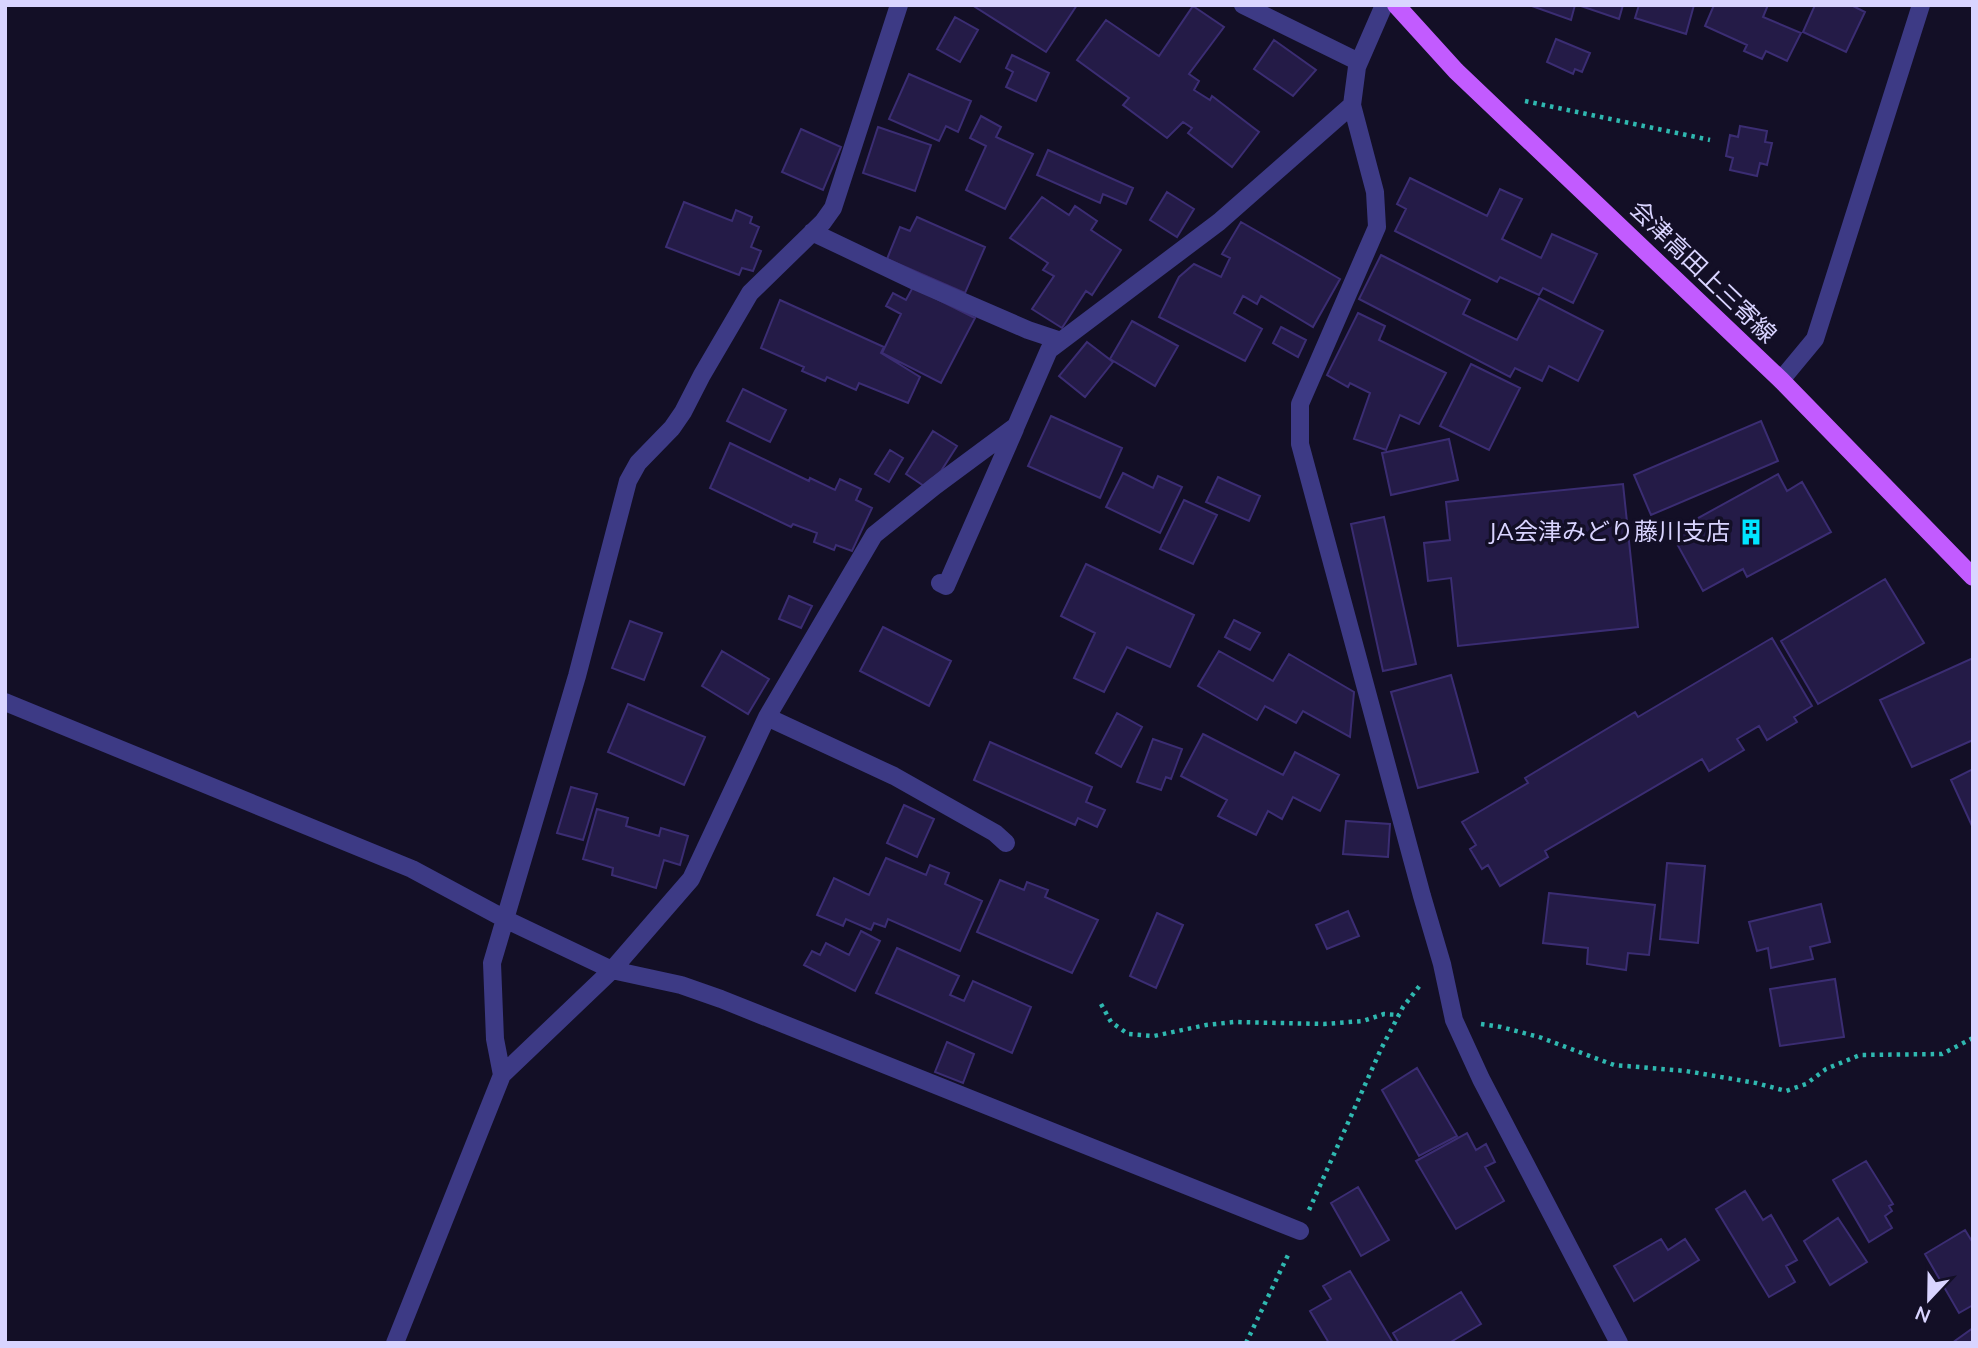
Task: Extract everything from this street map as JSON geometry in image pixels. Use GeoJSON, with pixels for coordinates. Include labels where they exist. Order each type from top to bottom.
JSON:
{"type":"FeatureCollection","features":[{"type":"Feature","properties":{"kind":"main road","name":"会津高田上三寄線"},"geometry":{"type":"LineString","coordinates":[[1396,5],[1456,71],[1781,380],[1973,577]]}},
{"type":"Feature","properties":{"kind":"street"},"geometry":{"type":"LineString","coordinates":[[502,1075],[495,1039],[492,963],[577,676],[628,481],[638,463],[672,428],[683,412],[750,293],[823,222],[833,208],[899,5]]}},
{"type":"Feature","properties":{"kind":"street"},"geometry":{"type":"LineString","coordinates":[[1243,5],[1359,62]]}},
{"type":"Feature","properties":{"kind":"street"},"geometry":{"type":"LineString","coordinates":[[1384,5],[1359,62],[1352,105],[1375,192],[1377,227],[1300,404],[1300,444],[1442,964],[1454,1020],[1492,1102],[1619,1343]]}},
{"type":"Feature","properties":{"kind":"street"},"geometry":{"type":"LineString","coordinates":[[1781,380],[1815,339],[1921,5]]}},
{"type":"Feature","properties":{"kind":"street"},"geometry":{"type":"LineString","coordinates":[[940,583],[946,586],[1049,350],[1219,222],[1352,105]]}},
{"type":"Feature","properties":{"kind":"street"},"geometry":{"type":"LineString","coordinates":[[813,232],[1028,330],[1061,341]]}},
{"type":"Feature","properties":{"kind":"street"},"geometry":{"type":"LineString","coordinates":[[395,1343],[502,1075],[612,970],[691,879],[767,717],[874,535],[934,486],[1016,426]]}},
{"type":"Feature","properties":{"kind":"street"},"geometry":{"type":"LineString","coordinates":[[5,702],[412,869],[505,919],[612,970],[681,985],[721,999],[1300,1231]]}},
{"type":"Feature","properties":{"kind":"street"},"geometry":{"type":"LineString","coordinates":[[767,717],[894,776],[995,833],[1006,843]]}},
{"type":"Feature","properties":{"kind":"path"},"geometry":{"type":"LineString","coordinates":[[1497,109],[1518,100],[1710,140]]}},
{"type":"Feature","properties":{"kind":"path"},"geometry":{"type":"LineString","coordinates":[[1246,1343],[1300,1231],[1381,1049],[1415,990],[1442,964]]}},
{"type":"Feature","properties":{"kind":"path"},"geometry":{"type":"LineString","coordinates":[[1101,1004],[1111,1022],[1128,1034],[1154,1036],[1220,1023],[1324,1024],[1363,1021],[1384,1014],[1399,1015]]}},
{"type":"Feature","properties":{"kind":"path"},"geometry":{"type":"LineString","coordinates":[[1454,1020],[1501,1027],[1539,1037],[1614,1065],[1686,1070],[1786,1090],[1806,1084],[1826,1069],[1860,1055],[1942,1054],[1973,1038]]}},
{"type":"Feature","properties":{"kind":"building"},"geometry":{"type":"Polygon","coordinates":[[[972,5],[1077,5],[1046,52],[972,5]]]}},
{"type":"Feature","properties":{"kind":"building"},"geometry":{"type":"Polygon","coordinates":[[[1529,5],[1575,5],[1571,20],[1529,5]]]}},
{"type":"Feature","properties":{"kind":"building"},"geometry":{"type":"Polygon","coordinates":[[[1578,5],[1623,5],[1619,19],[1578,5]]]}},
{"type":"Feature","properties":{"kind":"building"},"geometry":{"type":"Polygon","coordinates":[[[1639,5],[1694,5],[1686,34],[1635,18],[1639,5]]]}},
{"type":"Feature","properties":{"kind":"building"},"geometry":{"type":"Polygon","coordinates":[[[1714,5],[1768,5],[1763,17],[1801,33],[1787,61],[1766,51],[1762,59],[1744,51],[1747,45],[1705,26],[1714,5]]]}},
{"type":"Feature","properties":{"kind":"building"},"geometry":{"type":"Polygon","coordinates":[[[1815,5],[1851,5],[1865,12],[1846,52],[1803,32],[1815,5]]]}},
{"type":"Feature","properties":{"kind":"building"},"geometry":{"type":"Polygon","coordinates":[[[1193,6],[1224,27],[1189,74],[1199,81],[1194,90],[1210,100],[1212,96],[1259,132],[1232,167],[1188,133],[1192,128],[1183,122],[1167,138],[1123,105],[1129,98],[1077,60],[1106,20],[1159,56],[1193,6]]]}},
{"type":"Feature","properties":{"kind":"building"},"geometry":{"type":"Polygon","coordinates":[[[955,17],[978,30],[960,62],[937,49],[955,17]]]}},
{"type":"Feature","properties":{"kind":"building"},"geometry":{"type":"Polygon","coordinates":[[[1556,39],[1590,53],[1582,72],[1575,69],[1573,74],[1547,62],[1556,39]]]}},
{"type":"Feature","properties":{"kind":"building"},"geometry":{"type":"Polygon","coordinates":[[[1274,40],[1316,70],[1293,96],[1254,69],[1274,40]]]}},
{"type":"Feature","properties":{"kind":"building"},"geometry":{"type":"Polygon","coordinates":[[[1012,55],[1049,73],[1036,101],[1006,87],[1013,72],[1006,68],[1012,55]]]}},
{"type":"Feature","properties":{"kind":"building"},"geometry":{"type":"Polygon","coordinates":[[[909,74],[971,101],[958,132],[946,126],[939,141],[889,119],[909,74]]]}},
{"type":"Feature","properties":{"kind":"building"},"geometry":{"type":"Polygon","coordinates":[[[981,116],[1001,127],[996,137],[1033,154],[1005,209],[966,190],[986,146],[970,138],[981,116]]]}},
{"type":"Feature","properties":{"kind":"building"},"geometry":{"type":"Polygon","coordinates":[[[1740,126],[1767,131],[1765,142],[1772,143],[1767,165],[1760,163],[1757,176],[1730,170],[1733,158],[1726,156],[1730,135],[1738,137],[1740,126]]]}},
{"type":"Feature","properties":{"kind":"building"},"geometry":{"type":"Polygon","coordinates":[[[878,127],[931,145],[915,191],[863,173],[878,127]]]}},
{"type":"Feature","properties":{"kind":"building"},"geometry":{"type":"Polygon","coordinates":[[[801,129],[841,147],[823,190],[782,172],[801,129]]]}},
{"type":"Feature","properties":{"kind":"building"},"geometry":{"type":"Polygon","coordinates":[[[1048,150],[1133,188],[1126,204],[1103,194],[1100,203],[1037,175],[1048,150]]]}},
{"type":"Feature","properties":{"kind":"building"},"geometry":{"type":"Polygon","coordinates":[[[1410,178],[1487,216],[1500,189],[1522,199],[1502,239],[1541,258],[1552,234],[1597,254],[1573,303],[1543,288],[1539,295],[1500,277],[1497,282],[1395,231],[1406,209],[1397,204],[1410,178]]]}},
{"type":"Feature","properties":{"kind":"building"},"geometry":{"type":"Polygon","coordinates":[[[1167,192],[1194,209],[1177,237],[1150,220],[1167,192]]]}},
{"type":"Feature","properties":{"kind":"building"},"geometry":{"type":"Polygon","coordinates":[[[1042,197],[1069,215],[1075,206],[1097,221],[1091,230],[1121,250],[1092,295],[1086,291],[1062,328],[1032,309],[1054,276],[1043,270],[1048,263],[1010,238],[1042,197]]]}},
{"type":"Feature","properties":{"kind":"building"},"geometry":{"type":"Polygon","coordinates":[[[684,202],[732,221],[736,210],[752,217],[750,223],[759,227],[751,247],[761,251],[753,271],[742,268],[739,275],[666,247],[684,202]]]}},
{"type":"Feature","properties":{"kind":"building"},"geometry":{"type":"Polygon","coordinates":[[[917,217],[985,247],[965,293],[887,259],[900,227],[910,231],[917,217]]]}},
{"type":"Feature","properties":{"kind":"building"},"geometry":{"type":"Polygon","coordinates":[[[1241,222],[1340,279],[1313,327],[1261,296],[1257,304],[1243,296],[1234,313],[1262,329],[1245,361],[1159,317],[1179,277],[1194,264],[1221,277],[1230,258],[1222,254],[1241,222]]]}},
{"type":"Feature","properties":{"kind":"building"},"geometry":{"type":"Polygon","coordinates":[[[1381,255],[1470,300],[1463,314],[1517,340],[1539,298],[1603,331],[1578,381],[1549,366],[1542,381],[1515,368],[1510,377],[1359,299],[1381,255]]]}},
{"type":"Feature","properties":{"kind":"building"},"geometry":{"type":"Polygon","coordinates":[[[913,287],[975,318],[941,383],[882,353],[901,314],[886,306],[893,293],[906,300],[913,287]]]}},
{"type":"Feature","properties":{"kind":"building"},"geometry":{"type":"Polygon","coordinates":[[[780,300],[884,347],[881,353],[920,377],[908,403],[859,383],[856,390],[827,377],[825,381],[802,371],[804,367],[761,348],[780,300]]]}},
{"type":"Feature","properties":{"kind":"building"},"geometry":{"type":"Polygon","coordinates":[[[1358,313],[1385,326],[1379,340],[1446,373],[1419,424],[1400,415],[1386,450],[1354,439],[1370,393],[1350,383],[1348,387],[1327,375],[1358,313]]]}},
{"type":"Feature","properties":{"kind":"building"},"geometry":{"type":"Polygon","coordinates":[[[1132,321],[1178,346],[1155,386],[1110,359],[1132,321]]]}},
{"type":"Feature","properties":{"kind":"building"},"geometry":{"type":"Polygon","coordinates":[[[1281,327],[1306,340],[1298,357],[1273,343],[1281,327]]]}},
{"type":"Feature","properties":{"kind":"building"},"geometry":{"type":"Polygon","coordinates":[[[1087,342],[1113,362],[1085,397],[1059,376],[1087,342]]]}},
{"type":"Feature","properties":{"kind":"building"},"geometry":{"type":"Polygon","coordinates":[[[1471,364],[1520,388],[1489,450],[1440,426],[1471,364]]]}},
{"type":"Feature","properties":{"kind":"building"},"geometry":{"type":"Polygon","coordinates":[[[743,389],[786,410],[770,442],[727,421],[743,389]]]}},
{"type":"Feature","properties":{"kind":"building"},"geometry":{"type":"Polygon","coordinates":[[[1051,416],[1122,448],[1100,498],[1028,466],[1051,416]]]}},
{"type":"Feature","properties":{"kind":"building"},"geometry":{"type":"Polygon","coordinates":[[[1761,421],[1778,461],[1651,515],[1634,475],[1761,421]]]}},
{"type":"Feature","properties":{"kind":"building"},"geometry":{"type":"Polygon","coordinates":[[[933,431],[957,446],[941,471],[924,486],[906,474],[933,431]]]}},
{"type":"Feature","properties":{"kind":"building"},"geometry":{"type":"Polygon","coordinates":[[[1449,439],[1458,480],[1391,495],[1382,453],[1449,439]]]}},
{"type":"Feature","properties":{"kind":"building"},"geometry":{"type":"Polygon","coordinates":[[[730,443],[809,481],[810,478],[835,490],[840,479],[861,489],[856,500],[872,508],[852,551],[836,545],[834,550],[814,542],[817,533],[793,524],[791,527],[710,488],[730,443]]]}},
{"type":"Feature","properties":{"kind":"building"},"geometry":{"type":"Polygon","coordinates":[[[890,450],[903,458],[889,482],[875,474],[890,450]]]}},
{"type":"Feature","properties":{"kind":"building"},"geometry":{"type":"Polygon","coordinates":[[[1123,473],[1153,488],[1158,476],[1182,487],[1160,533],[1106,507],[1123,473]]]}},
{"type":"Feature","properties":{"kind":"building","name":"JA会津みどり藤川支店"},"geometry":{"type":"Polygon","coordinates":[[[1778,474],[1787,491],[1802,482],[1831,532],[1747,577],[1743,569],[1703,591],[1671,533],[1778,474]]]}},
{"type":"Feature","properties":{"kind":"building"},"geometry":{"type":"Polygon","coordinates":[[[1218,477],[1260,496],[1249,521],[1206,502],[1218,477]]]}},
{"type":"Feature","properties":{"kind":"building"},"geometry":{"type":"Polygon","coordinates":[[[1623,484],[1638,627],[1458,646],[1451,578],[1428,581],[1424,543],[1450,540],[1446,502],[1623,484]]]}},
{"type":"Feature","properties":{"kind":"building"},"geometry":{"type":"Polygon","coordinates":[[[1184,500],[1217,515],[1193,564],[1160,549],[1184,500]]]}},
{"type":"Feature","properties":{"kind":"building"},"geometry":{"type":"Polygon","coordinates":[[[1384,517],[1416,664],[1383,671],[1351,524],[1384,517]]]}},
{"type":"Feature","properties":{"kind":"building"},"geometry":{"type":"Polygon","coordinates":[[[1086,564],[1194,615],[1170,667],[1127,647],[1104,692],[1074,678],[1095,633],[1061,616],[1086,564]]]}},
{"type":"Feature","properties":{"kind":"building"},"geometry":{"type":"Polygon","coordinates":[[[1885,579],[1924,643],[1818,704],[1781,641],[1885,579]]]}},
{"type":"Feature","properties":{"kind":"building"},"geometry":{"type":"Polygon","coordinates":[[[789,596],[812,606],[801,628],[779,619],[789,596]]]}},
{"type":"Feature","properties":{"kind":"building"},"geometry":{"type":"Polygon","coordinates":[[[1234,620],[1260,633],[1250,650],[1225,637],[1234,620]]]}},
{"type":"Feature","properties":{"kind":"building"},"geometry":{"type":"Polygon","coordinates":[[[630,621],[662,633],[644,680],[612,668],[630,621]]]}},
{"type":"Feature","properties":{"kind":"building"},"geometry":{"type":"Polygon","coordinates":[[[883,627],[951,661],[929,706],[860,671],[883,627]]]}},
{"type":"Feature","properties":{"kind":"building"},"geometry":{"type":"Polygon","coordinates":[[[1772,638],[1812,706],[1794,717],[1797,722],[1767,740],[1759,726],[1737,739],[1744,750],[1709,771],[1702,759],[1545,851],[1548,857],[1500,886],[1488,865],[1482,869],[1470,849],[1476,845],[1462,822],[1528,783],[1525,778],[1635,712],[1638,717],[1772,638]]]}},
{"type":"Feature","properties":{"kind":"building"},"geometry":{"type":"Polygon","coordinates":[[[722,651],[769,679],[748,714],[702,686],[722,651]]]}},
{"type":"Feature","properties":{"kind":"building"},"geometry":{"type":"Polygon","coordinates":[[[1219,651],[1273,681],[1289,654],[1354,692],[1350,737],[1303,711],[1296,723],[1265,706],[1257,720],[1198,686],[1219,651]]]}},
{"type":"Feature","properties":{"kind":"building"},"geometry":{"type":"Polygon","coordinates":[[[1973,658],[1973,740],[1912,767],[1880,700],[1973,658]]]}},
{"type":"Feature","properties":{"kind":"building"},"geometry":{"type":"Polygon","coordinates":[[[1451,675],[1478,772],[1418,788],[1391,692],[1451,675]]]}},
{"type":"Feature","properties":{"kind":"building"},"geometry":{"type":"Polygon","coordinates":[[[628,704],[705,737],[684,785],[608,752],[628,704]]]}},
{"type":"Feature","properties":{"kind":"building"},"geometry":{"type":"Polygon","coordinates":[[[1117,713],[1142,727],[1121,767],[1096,753],[1117,713]]]}},
{"type":"Feature","properties":{"kind":"building"},"geometry":{"type":"Polygon","coordinates":[[[1203,734],[1283,775],[1295,752],[1339,775],[1320,811],[1293,797],[1282,819],[1268,811],[1256,835],[1218,816],[1227,800],[1181,776],[1203,734]]]}},
{"type":"Feature","properties":{"kind":"building"},"geometry":{"type":"Polygon","coordinates":[[[1153,739],[1182,749],[1171,779],[1166,777],[1161,790],[1137,782],[1153,739]]]}},
{"type":"Feature","properties":{"kind":"building"},"geometry":{"type":"Polygon","coordinates":[[[990,742],[1092,787],[1086,802],[1105,810],[1097,827],[1078,818],[1075,825],[974,780],[990,742]]]}},
{"type":"Feature","properties":{"kind":"building"},"geometry":{"type":"Polygon","coordinates":[[[1973,769],[1973,828],[1951,780],[1973,769]]]}},
{"type":"Feature","properties":{"kind":"building"},"geometry":{"type":"Polygon","coordinates":[[[571,787],[597,794],[583,840],[557,833],[571,787]]]}},
{"type":"Feature","properties":{"kind":"building"},"geometry":{"type":"Polygon","coordinates":[[[904,805],[934,819],[917,857],[887,843],[904,805]]]}},
{"type":"Feature","properties":{"kind":"building"},"geometry":{"type":"Polygon","coordinates":[[[597,809],[628,818],[626,826],[659,836],[661,828],[688,836],[680,865],[664,860],[656,888],[612,875],[613,868],[583,859],[597,809]]]}},
{"type":"Feature","properties":{"kind":"building"},"geometry":{"type":"Polygon","coordinates":[[[1346,821],[1390,824],[1388,857],[1343,854],[1346,821]]]}},
{"type":"Feature","properties":{"kind":"building"},"geometry":{"type":"Polygon","coordinates":[[[886,858],[926,875],[930,865],[949,873],[945,884],[982,901],[960,951],[888,919],[885,927],[874,923],[871,930],[846,919],[843,926],[817,915],[834,878],[869,895],[886,858]]]}},
{"type":"Feature","properties":{"kind":"building"},"geometry":{"type":"Polygon","coordinates":[[[1667,863],[1705,866],[1698,943],[1660,939],[1667,863]]]}},
{"type":"Feature","properties":{"kind":"building"},"geometry":{"type":"Polygon","coordinates":[[[1000,880],[1024,890],[1027,882],[1048,890],[1045,897],[1098,920],[1072,973],[977,932],[1000,880]]]}},
{"type":"Feature","properties":{"kind":"building"},"geometry":{"type":"Polygon","coordinates":[[[1549,893],[1655,905],[1649,955],[1628,953],[1626,970],[1587,964],[1588,948],[1543,943],[1549,893]]]}},
{"type":"Feature","properties":{"kind":"building"},"geometry":{"type":"Polygon","coordinates":[[[1821,904],[1830,942],[1810,947],[1813,959],[1771,968],[1768,948],[1757,951],[1749,922],[1821,904]]]}},
{"type":"Feature","properties":{"kind":"building"},"geometry":{"type":"Polygon","coordinates":[[[1348,911],[1359,936],[1327,949],[1316,925],[1348,911]]]}},
{"type":"Feature","properties":{"kind":"building"},"geometry":{"type":"Polygon","coordinates":[[[1157,913],[1183,925],[1156,988],[1130,976],[1157,913]]]}},
{"type":"Feature","properties":{"kind":"building"},"geometry":{"type":"Polygon","coordinates":[[[861,931],[880,941],[855,991],[804,965],[812,951],[820,955],[826,943],[849,955],[861,931]]]}},
{"type":"Feature","properties":{"kind":"building"},"geometry":{"type":"Polygon","coordinates":[[[897,948],[959,976],[950,995],[964,1001],[973,981],[1031,1007],[1012,1053],[876,993],[897,948]]]}},
{"type":"Feature","properties":{"kind":"building"},"geometry":{"type":"Polygon","coordinates":[[[1835,979],[1844,1037],[1780,1046],[1770,989],[1835,979]]]}},
{"type":"Feature","properties":{"kind":"building"},"geometry":{"type":"Polygon","coordinates":[[[947,1042],[974,1054],[963,1083],[935,1072],[947,1042]]]}},
{"type":"Feature","properties":{"kind":"building"},"geometry":{"type":"Polygon","coordinates":[[[1417,1068],[1457,1136],[1419,1156],[1382,1090],[1417,1068]]]}},
{"type":"Feature","properties":{"kind":"building"},"geometry":{"type":"Polygon","coordinates":[[[1467,1133],[1476,1150],[1486,1144],[1495,1162],[1485,1167],[1504,1201],[1456,1229],[1416,1161],[1467,1133]]]}},
{"type":"Feature","properties":{"kind":"building"},"geometry":{"type":"Polygon","coordinates":[[[1866,1161],[1893,1204],[1889,1206],[1892,1211],[1885,1216],[1892,1228],[1869,1242],[1833,1180],[1866,1161]]]}},
{"type":"Feature","properties":{"kind":"building"},"geometry":{"type":"Polygon","coordinates":[[[1358,1187],[1389,1240],[1361,1256],[1331,1203],[1358,1187]]]}},
{"type":"Feature","properties":{"kind":"building"},"geometry":{"type":"Polygon","coordinates":[[[1745,1191],[1763,1220],[1771,1215],[1797,1260],[1786,1266],[1795,1282],[1769,1297],[1716,1209],[1745,1191]]]}},
{"type":"Feature","properties":{"kind":"building"},"geometry":{"type":"Polygon","coordinates":[[[1838,1218],[1867,1262],[1830,1285],[1804,1241],[1838,1218]]]}},
{"type":"Feature","properties":{"kind":"building"},"geometry":{"type":"Polygon","coordinates":[[[1965,1230],[1973,1243],[1973,1305],[1959,1313],[1925,1254],[1965,1230]]]}},
{"type":"Feature","properties":{"kind":"building"},"geometry":{"type":"Polygon","coordinates":[[[1661,1239],[1668,1250],[1685,1239],[1699,1260],[1634,1301],[1614,1266],[1661,1239]]]}},
{"type":"Feature","properties":{"kind":"building"},"geometry":{"type":"Polygon","coordinates":[[[1350,1271],[1393,1343],[1329,1343],[1310,1311],[1331,1299],[1323,1286],[1350,1271]]]}},
{"type":"Feature","properties":{"kind":"building"},"geometry":{"type":"Polygon","coordinates":[[[1461,1292],[1481,1324],[1449,1343],[1399,1343],[1393,1333],[1461,1292]]]}},
{"type":"Feature","properties":{"kind":"building"},"geometry":{"type":"Polygon","coordinates":[[[1973,1328],[1973,1343],[1952,1343],[1973,1328]]]}},
{"type":"Feature","properties":{"kind":"place","name":"JA会津みどり藤川支店"},"geometry":{"type":"Point","coordinates":[1751,532]}}]}
